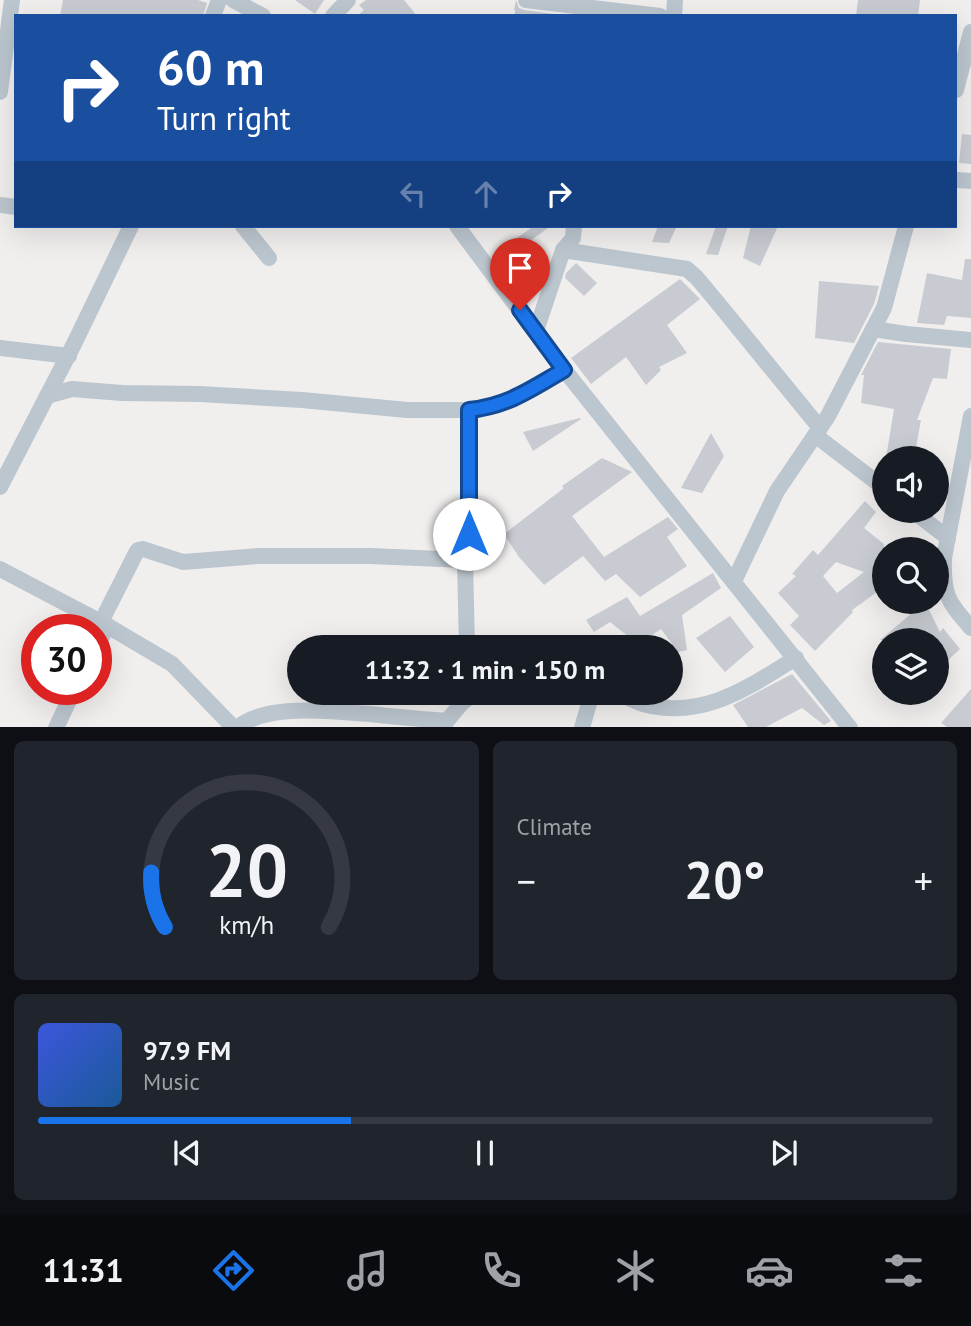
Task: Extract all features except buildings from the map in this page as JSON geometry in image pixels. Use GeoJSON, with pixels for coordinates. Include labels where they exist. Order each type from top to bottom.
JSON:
{"type":"FeatureCollection","features":[{"type":"Feature","properties":{"kind":"street"},"geometry":{"type":"LineString","coordinates":[[0,92],[12,0]]}},
{"type":"Feature","properties":{"kind":"street"},"geometry":{"type":"LineString","coordinates":[[233,0],[259,14]]}},
{"type":"Feature","properties":{"kind":"street"},"geometry":{"type":"LineString","coordinates":[[335,14],[348,0]]}},
{"type":"Feature","properties":{"kind":"street"},"geometry":{"type":"LineString","coordinates":[[526,0],[643,14]]}},
{"type":"Feature","properties":{"kind":"street"},"geometry":{"type":"LineString","coordinates":[[957,81],[960,54],[971,32]]}},
{"type":"Feature","properties":{"kind":"street"},"geometry":{"type":"LineString","coordinates":[[2,480],[65,363],[130,228]]}},
{"type":"Feature","properties":{"kind":"street"},"geometry":{"type":"LineString","coordinates":[[245,228],[269,258]]}},
{"type":"Feature","properties":{"kind":"street"},"geometry":{"type":"LineString","coordinates":[[459,228],[564,370],[850,727]]}},
{"type":"Feature","properties":{"kind":"street"},"geometry":{"type":"LineString","coordinates":[[536,331],[563,250],[573,238],[575,228]]}},
{"type":"Feature","properties":{"kind":"street"},"geometry":{"type":"LineString","coordinates":[[734,581],[777,491],[828,416],[884,308],[905,228]]}},
{"type":"Feature","properties":{"kind":"street"},"geometry":{"type":"LineString","coordinates":[[563,250],[687,269],[717,302],[818,431],[872,478]]}},
{"type":"Feature","properties":{"kind":"street"},"geometry":{"type":"LineString","coordinates":[[873,329],[971,340]]}},
{"type":"Feature","properties":{"kind":"street"},"geometry":{"type":"LineString","coordinates":[[0,348],[65,363]]}},
{"type":"Feature","properties":{"kind":"street"},"geometry":{"type":"LineString","coordinates":[[65,363],[72,389]]}},
{"type":"Feature","properties":{"kind":"street"},"geometry":{"type":"LineString","coordinates":[[47,396],[72,389],[302,400],[407,410],[469,410],[514,399],[564,370]]}},
{"type":"Feature","properties":{"kind":"street"},"geometry":{"type":"LineString","coordinates":[[467,635],[465,560],[469,534],[469,410]]}},
{"type":"Feature","properties":{"kind":"street"},"geometry":{"type":"LineString","coordinates":[[948,537],[971,416]]}},
{"type":"Feature","properties":{"kind":"street"},"geometry":{"type":"LineString","coordinates":[[929,523],[947,537]]}},
{"type":"Feature","properties":{"kind":"street"},"geometry":{"type":"LineString","coordinates":[[109,614],[136,553],[143,549],[183,562],[258,556],[370,556],[465,560]]}},
{"type":"Feature","properties":{"kind":"street"},"geometry":{"type":"LineString","coordinates":[[0,569],[85,614]]}},
{"type":"Feature","properties":{"kind":"street"},"geometry":{"type":"LineString","coordinates":[[949,602],[971,628]]}},
{"type":"Feature","properties":{"kind":"street"},"geometry":{"type":"LineString","coordinates":[[112,629],[172,664],[236,727],[261,716],[317,710],[444,724],[461,705]]}},
{"type":"Feature","properties":{"kind":"street"},"geometry":{"type":"LineString","coordinates":[[650,705],[680,709],[707,705],[751,686],[796,658]]}},
{"type":"Feature","properties":{"kind":"street"},"geometry":{"type":"LineString","coordinates":[[57,727],[67,705]]}},
{"type":"Feature","properties":{"kind":"street"},"geometry":{"type":"LineString","coordinates":[[582,727],[588,705]]}},
{"type":"Feature","properties":{"kind":"route"},"geometry":{"type":"LineString","coordinates":[[469,534],[469,410],[514,399],[564,370],[520,310]]}}]}
